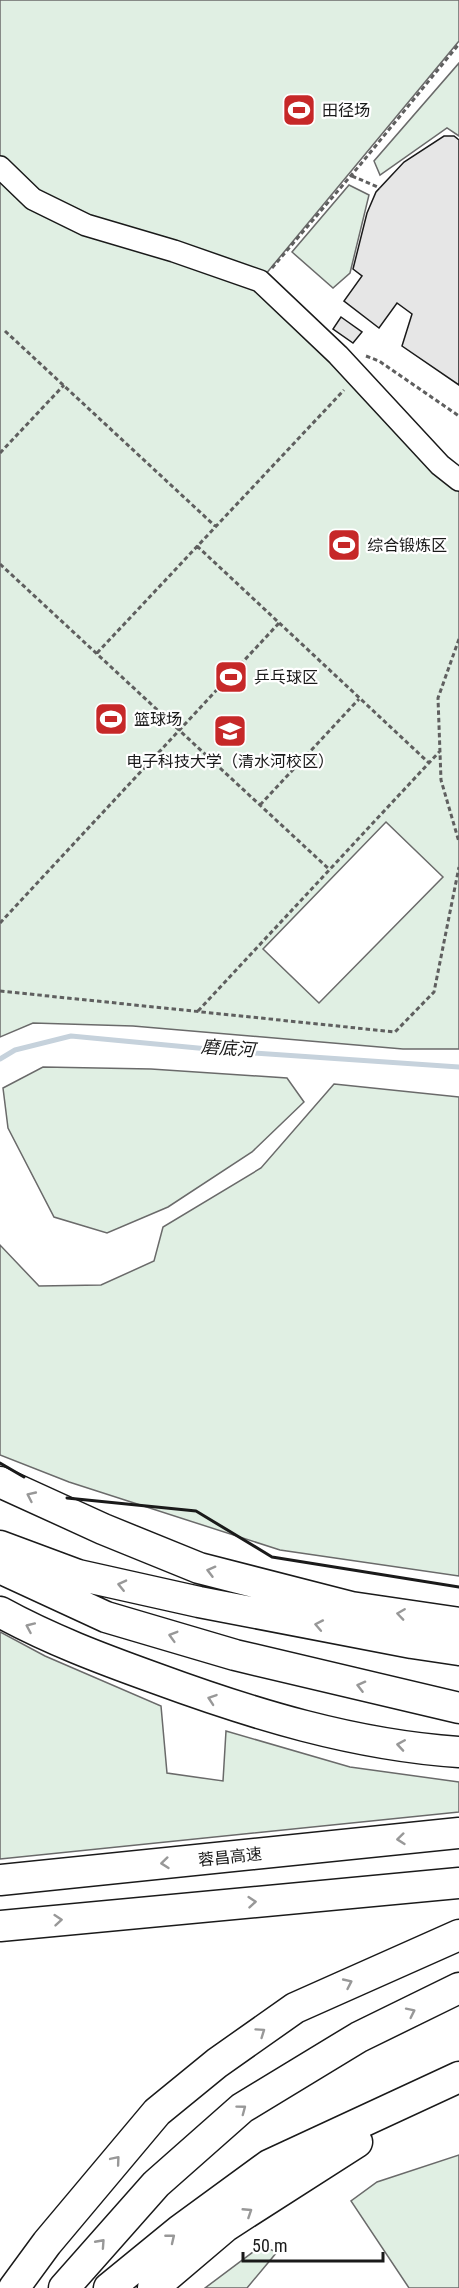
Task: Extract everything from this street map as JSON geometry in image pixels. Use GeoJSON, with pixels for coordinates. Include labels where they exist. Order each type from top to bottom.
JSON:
{"type":"FeatureCollection","features":[{"type":"Feature","properties":{"kind":"highway"},"geometry":{"type":"LineString","coordinates":[[0,1482],[103,1529],[199,1568],[351,1607],[459,1623]]}},
{"type":"Feature","properties":{"kind":"highway"},"geometry":{"type":"LineString","coordinates":[[0,1546],[78,1575],[188,1600],[459,1650]]}},
{"type":"Feature","properties":{"kind":"highway"},"geometry":{"type":"LineString","coordinates":[[0,1568],[106,1617],[235,1655],[459,1708]]}},
{"type":"Feature","properties":{"kind":"highway"},"geometry":{"type":"LineString","coordinates":[[0,1612],[122,1666],[218,1701],[328,1733],[459,1752]]}},
{"type":"Feature","properties":{"kind":"highway","name":"蓉昌高速"},"geometry":{"type":"LineString","coordinates":[[0,1880],[459,1833]]}},
{"type":"Feature","properties":{"kind":"highway"},"geometry":{"type":"LineString","coordinates":[[0,1926],[459,1883]]}},
{"type":"Feature","properties":{"kind":"highway"},"geometry":{"type":"LineString","coordinates":[[14,2288],[47,2243],[158,2112],[217,2062],[295,2008],[459,1935]]}},
{"type":"Feature","properties":{"kind":"highway"},"geometry":{"type":"LineString","coordinates":[[64,2288],[156,2184],[242,2108],[359,2037],[459,1989]]}},
{"type":"Feature","properties":{"kind":"highway"},"geometry":{"type":"LineString","coordinates":[[109,2288],[180,2230],[269,2165],[459,2077]]}},
{"type":"Feature","properties":{"kind":"highway"},"geometry":{"type":"LineString","coordinates":[[153,2288],[226,2226],[343,2150],[459,2085]]}},
{"type":"Feature","properties":{"kind":"lane"},"geometry":{"type":"LineString","coordinates":[[0,167],[33,199],[86,225],[174,250],[260,281],[357,376],[440,465],[459,480]]}},
{"type":"Feature","properties":{"kind":"path"},"geometry":{"type":"LineString","coordinates":[[260,281],[352,176],[459,44]]}},
{"type":"Feature","properties":{"kind":"path"},"geometry":{"type":"LineString","coordinates":[[352,176],[380,188]]}},
{"type":"Feature","properties":{"kind":"path"},"geometry":{"type":"LineString","coordinates":[[5,331],[215,526]]}},
{"type":"Feature","properties":{"kind":"path"},"geometry":{"type":"LineString","coordinates":[[359,353],[379,361],[459,416]]}},
{"type":"Feature","properties":{"kind":"path"},"geometry":{"type":"LineString","coordinates":[[97,653],[357,376]]}},
{"type":"Feature","properties":{"kind":"path"},"geometry":{"type":"LineString","coordinates":[[0,453],[64,385]]}},
{"type":"Feature","properties":{"kind":"path"},"geometry":{"type":"LineString","coordinates":[[197,546],[429,763]]}},
{"type":"Feature","properties":{"kind":"path"},"geometry":{"type":"LineString","coordinates":[[0,564],[330,870]]}},
{"type":"Feature","properties":{"kind":"path"},"geometry":{"type":"LineString","coordinates":[[0,923],[279,623]]}},
{"type":"Feature","properties":{"kind":"path"},"geometry":{"type":"LineString","coordinates":[[459,639],[438,698],[441,780],[459,842]]}},
{"type":"Feature","properties":{"kind":"path"},"geometry":{"type":"LineString","coordinates":[[260,805],[360,698]]}},
{"type":"Feature","properties":{"kind":"path"},"geometry":{"type":"LineString","coordinates":[[198,1011],[440,751]]}},
{"type":"Feature","properties":{"kind":"path"},"geometry":{"type":"LineString","coordinates":[[0,991],[395,1032],[434,992],[459,867]]}},
{"type":"Feature","properties":{"kind":"green space"},"geometry":{"type":"Polygon","coordinates":[[[0,0],[459,0],[459,41],[260,281],[459,480],[459,1049],[403,1049],[133,1026],[33,1023],[0,1037],[0,0]],[[386,822],[263,949],[319,1003],[443,877],[386,822]]]}},
{"type":"Feature","properties":{"kind":"green space"},"geometry":{"type":"Polygon","coordinates":[[[459,63],[459,136],[447,128],[380,175],[374,161],[459,63]]]}},
{"type":"Feature","properties":{"kind":"green space"},"geometry":{"type":"Polygon","coordinates":[[[349,185],[369,195],[350,273],[333,288],[292,252],[349,185]]]}},
{"type":"Feature","properties":{"kind":"green space"},"geometry":{"type":"Polygon","coordinates":[[[43,1067],[151,1069],[287,1078],[304,1102],[252,1152],[168,1207],[107,1233],[54,1217],[8,1128],[3,1088],[43,1067]]]}},
{"type":"Feature","properties":{"kind":"green space"},"geometry":{"type":"Polygon","coordinates":[[[334,1084],[459,1097],[459,1576],[280,1550],[69,1482],[0,1455],[0,1245],[39,1286],[101,1285],[154,1261],[163,1227],[261,1168],[334,1084]]]}},
{"type":"Feature","properties":{"kind":"green space"},"geometry":{"type":"Polygon","coordinates":[[[0,1632],[45,1656],[161,1706],[167,1773],[223,1781],[226,1731],[350,1767],[459,1782],[459,1812],[0,1859],[0,1632]]]}},
{"type":"Feature","properties":{"kind":"green space"},"geometry":{"type":"Polygon","coordinates":[[[459,2155],[459,2288],[409,2288],[351,2201],[377,2182],[459,2155]]]}},
{"type":"Feature","properties":{"kind":"green space"},"geometry":{"type":"Polygon","coordinates":[[[261,2246],[277,2252],[247,2288],[205,2288],[261,2246]]]}},
{"type":"Feature","properties":{"kind":"building"},"geometry":{"type":"Polygon","coordinates":[[[444,136],[454,136],[459,140],[459,385],[402,346],[412,314],[397,303],[379,328],[344,301],[362,276],[353,269],[367,213],[376,192],[404,162],[444,136]]]}},
{"type":"Feature","properties":{"kind":"building"},"geometry":{"type":"Polygon","coordinates":[[[341,317],[362,332],[353,343],[333,329],[341,317]]]}},
{"type":"Feature","properties":{"kind":"waterway","name":"磨底河"},"geometry":{"type":"LineString","coordinates":[[0,1059],[15,1050],[71,1036],[240,1052],[459,1067]]}},
{"type":"Feature","properties":{"kind":"wall"},"geometry":{"type":"LineString","coordinates":[[0,1463],[24,1477]]}},
{"type":"Feature","properties":{"kind":"wall"},"geometry":{"type":"LineString","coordinates":[[67,1498],[196,1511],[272,1557],[459,1587]]}},
{"type":"Feature","properties":{"kind":"place","name":"田径场"},"geometry":{"type":"Point","coordinates":[299,110]}},
{"type":"Feature","properties":{"kind":"place","name":"综合锻炼区"},"geometry":{"type":"Point","coordinates":[344,545]}},
{"type":"Feature","properties":{"kind":"place","name":"乒乓球区"},"geometry":{"type":"Point","coordinates":[231,677]}},
{"type":"Feature","properties":{"kind":"place","name":"篮球场"},"geometry":{"type":"Point","coordinates":[111,719]}},
{"type":"Feature","properties":{"kind":"place","name":"电子科技大学（清水河校区）"},"geometry":{"type":"Point","coordinates":[230,731]}}]}
